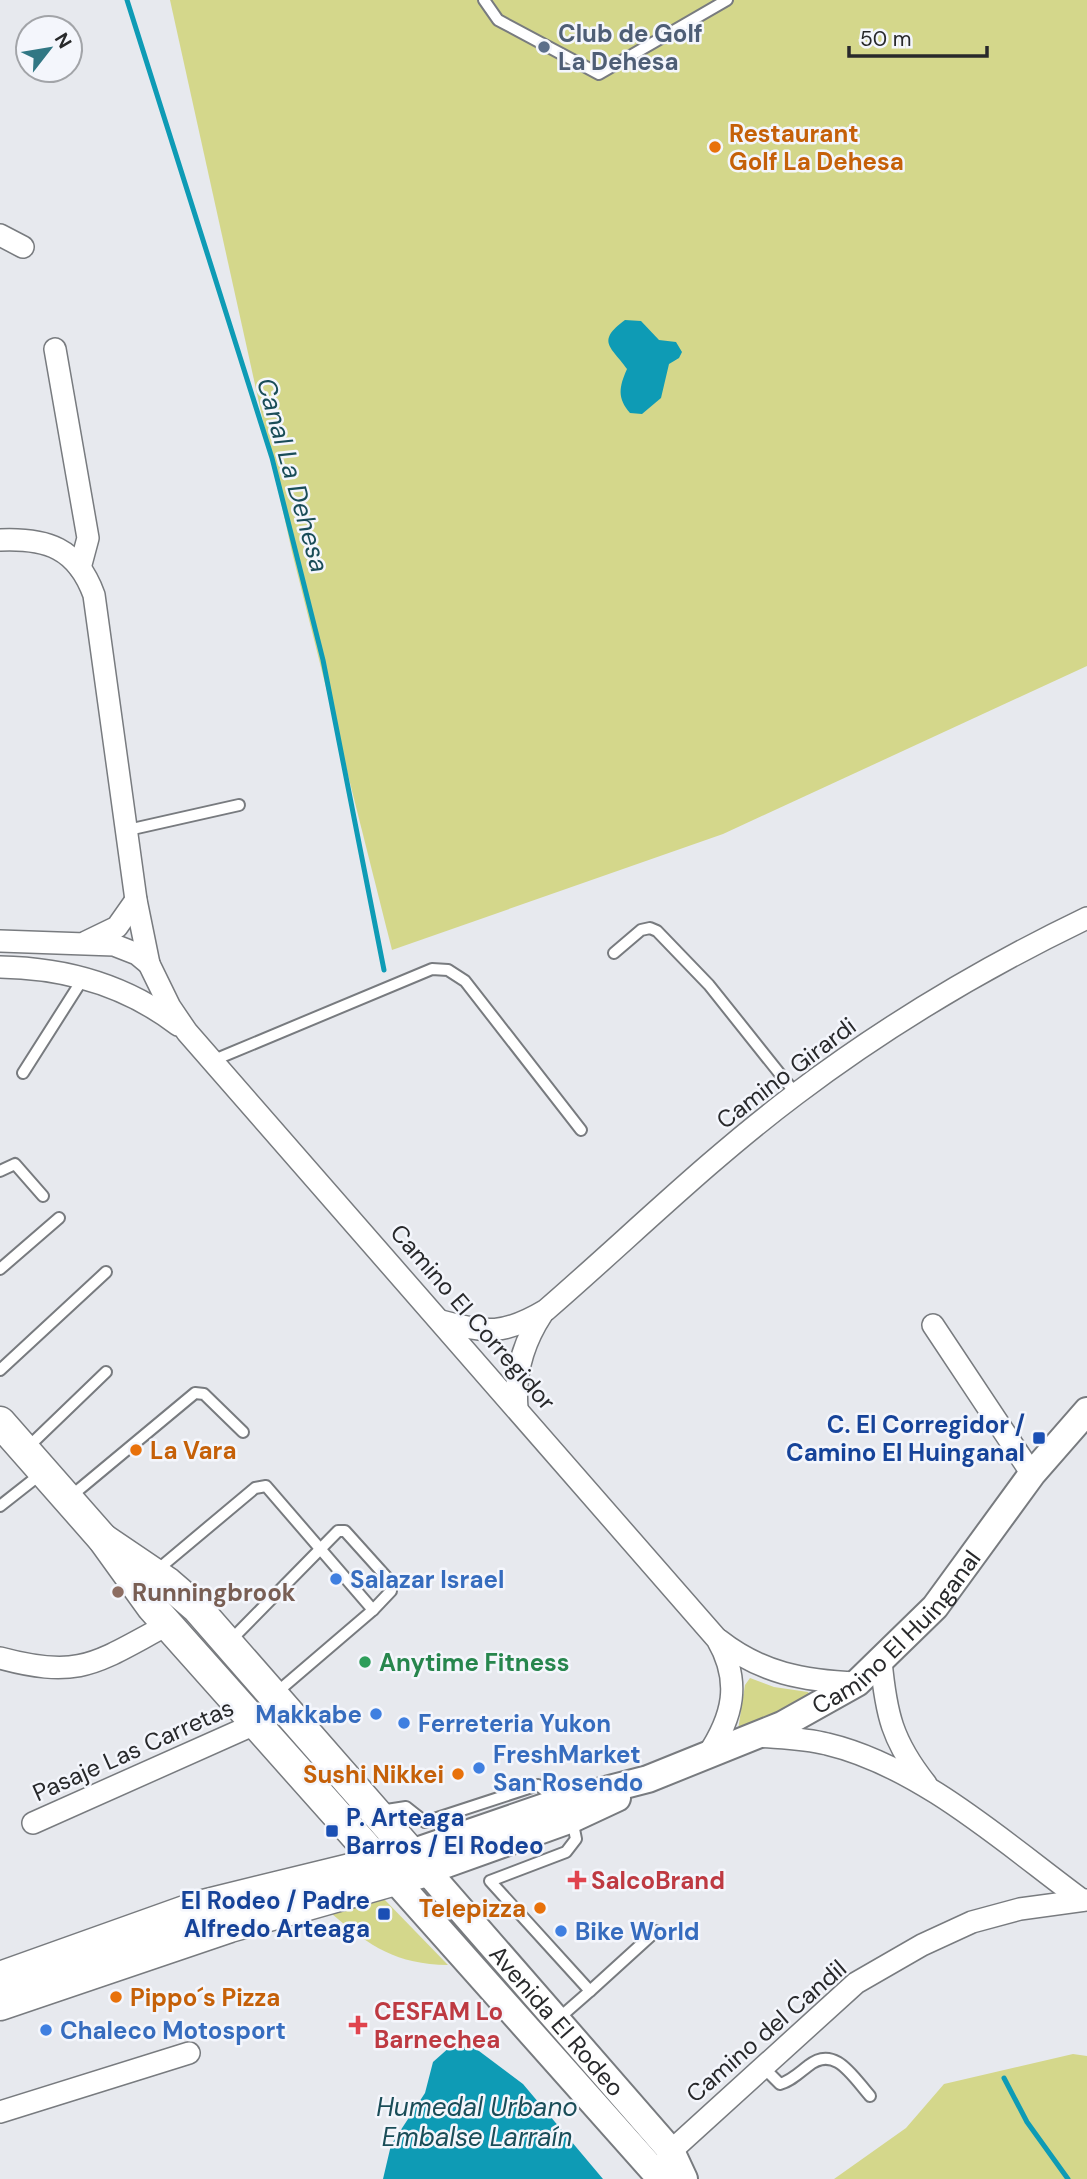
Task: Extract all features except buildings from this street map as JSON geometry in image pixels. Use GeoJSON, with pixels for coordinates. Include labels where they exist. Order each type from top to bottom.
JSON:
{"type":"FeatureCollection","features":[{"type":"Feature","properties":{"kind":"main road","name":"Avenida El Rodeo"},"geometry":{"type":"LineString","coordinates":[[0,1422],[103,1539],[138,1592],[388,1872]]}},
{"type":"Feature","properties":{"kind":"main road","name":"Avenida El Rodeo"},"geometry":{"type":"LineString","coordinates":[[103,1539],[154,1573],[197,1608],[419,1862]]}},
{"type":"Feature","properties":{"kind":"main road"},"geometry":{"type":"LineString","coordinates":[[0,2005],[419,1862]]}},
{"type":"Feature","properties":{"kind":"main road"},"geometry":{"type":"LineString","coordinates":[[0,1977],[198,1906],[388,1872]]}},
{"type":"Feature","properties":{"kind":"street"},"geometry":{"type":"LineString","coordinates":[[0,235],[23,247]]}},
{"type":"Feature","properties":{"kind":"street"},"geometry":{"type":"LineString","coordinates":[[55,349],[88,538],[80,568]]}},
{"type":"Feature","properties":{"kind":"street"},"geometry":{"type":"LineString","coordinates":[[0,541],[44,542],[64,552],[80,568]]}},
{"type":"Feature","properties":{"kind":"street","name":"Camino El Corregidor"},"geometry":{"type":"LineString","coordinates":[[80,568],[89,582],[96,606],[136,900],[149,964],[170,1007],[187,1032],[717,1639],[729,1664],[734,1690],[726,1724],[707,1756]]}},
{"type":"Feature","properties":{"kind":"street"},"geometry":{"type":"LineString","coordinates":[[82,943],[117,927],[136,900]]}},
{"type":"Feature","properties":{"kind":"street","name":"Camino Girardi"},"geometry":{"type":"LineString","coordinates":[[441,1321],[467,1328],[502,1331],[546,1310],[796,1094],[941,997],[1034,943],[1087,918]]}},
{"type":"Feature","properties":{"kind":"street"},"geometry":{"type":"LineString","coordinates":[[0,941],[82,943],[125,948],[149,964]]}},
{"type":"Feature","properties":{"kind":"street","name":"Camino El Corregidor"},"geometry":{"type":"LineString","coordinates":[[0,967],[38,968],[84,977],[143,1002],[187,1032]]}},
{"type":"Feature","properties":{"kind":"street","name":"Camino Girardi"},"geometry":{"type":"LineString","coordinates":[[517,1408],[517,1379],[524,1349],[546,1310]]}},
{"type":"Feature","properties":{"kind":"street"},"geometry":{"type":"LineString","coordinates":[[933,1325],[1032,1474]]}},
{"type":"Feature","properties":{"kind":"street","name":"Camino El Huinganal"},"geometry":{"type":"LineString","coordinates":[[419,1862],[566,1811],[757,1736],[857,1683],[935,1607],[1032,1474],[1087,1410]]}},
{"type":"Feature","properties":{"kind":"street"},"geometry":{"type":"LineString","coordinates":[[0,1658],[52,1670],[74,1668],[105,1658],[167,1625]]}},
{"type":"Feature","properties":{"kind":"street","name":"Camino El Corregidor"},"geometry":{"type":"LineString","coordinates":[[717,1639],[765,1670],[814,1682],[857,1683]]}},
{"type":"Feature","properties":{"kind":"street"},"geometry":{"type":"LineString","coordinates":[[881,1661],[885,1701],[892,1732],[907,1759],[932,1791]]}},
{"type":"Feature","properties":{"kind":"street"},"geometry":{"type":"LineString","coordinates":[[734,1690],[747,1671],[765,1670]]}},
{"type":"Feature","properties":{"kind":"street","name":"Pasaje Las Carretas"},"geometry":{"type":"LineString","coordinates":[[33,1823],[255,1724]]}},
{"type":"Feature","properties":{"kind":"street"},"geometry":{"type":"LineString","coordinates":[[855,1753],[879,1750],[888,1742],[892,1732]]}},
{"type":"Feature","properties":{"kind":"street"},"geometry":{"type":"LineString","coordinates":[[757,1736],[801,1739],[855,1753],[932,1791],[1085,1900]]}},
{"type":"Feature","properties":{"kind":"street","name":"Camino El Huinganal"},"geometry":{"type":"LineString","coordinates":[[419,1862],[475,1818],[566,1811]]}},
{"type":"Feature","properties":{"kind":"street","name":"Avenida El Rodeo"},"geometry":{"type":"LineString","coordinates":[[419,1862],[671,2151],[684,2179]]}},
{"type":"Feature","properties":{"kind":"street","name":"Avenida El Rodeo"},"geometry":{"type":"LineString","coordinates":[[388,1872],[660,2178]]}},
{"type":"Feature","properties":{"kind":"street","name":"Camino del Candil"},"geometry":{"type":"LineString","coordinates":[[660,2178],[671,2151],[856,1983],[922,1945],[972,1922],[1020,1909],[1085,1900]]}},
{"type":"Feature","properties":{"kind":"street"},"geometry":{"type":"LineString","coordinates":[[0,2112],[190,2053]]}},
{"type":"Feature","properties":{"kind":"lane"},"geometry":{"type":"LineString","coordinates":[[484,0],[498,20],[599,74],[727,0]]}},
{"type":"Feature","properties":{"kind":"lane"},"geometry":{"type":"LineString","coordinates":[[128,830],[239,805]]}},
{"type":"Feature","properties":{"kind":"lane"},"geometry":{"type":"LineString","coordinates":[[614,953],[641,930],[654,929],[709,985],[796,1094]]}},
{"type":"Feature","properties":{"kind":"lane"},"geometry":{"type":"LineString","coordinates":[[214,1060],[397,981],[432,969],[448,970],[465,981],[581,1130]]}},
{"type":"Feature","properties":{"kind":"lane"},"geometry":{"type":"LineString","coordinates":[[23,1073],[84,977]]}},
{"type":"Feature","properties":{"kind":"lane"},"geometry":{"type":"LineString","coordinates":[[0,1171],[15,1164],[43,1196]]}},
{"type":"Feature","properties":{"kind":"lane"},"geometry":{"type":"LineString","coordinates":[[0,1269],[59,1218]]}},
{"type":"Feature","properties":{"kind":"lane"},"geometry":{"type":"LineString","coordinates":[[0,1370],[106,1272]]}},
{"type":"Feature","properties":{"kind":"lane"},"geometry":{"type":"LineString","coordinates":[[0,1506],[106,1372]]}},
{"type":"Feature","properties":{"kind":"lane"},"geometry":{"type":"LineString","coordinates":[[68,1499],[195,1394],[204,1394],[243,1432]]}},
{"type":"Feature","properties":{"kind":"lane"},"geometry":{"type":"LineString","coordinates":[[154,1573],[261,1485],[266,1486],[373,1610]]}},
{"type":"Feature","properties":{"kind":"lane"},"geometry":{"type":"LineString","coordinates":[[227,1644],[338,1531],[345,1531],[390,1581],[391,1591],[373,1610],[272,1697]]}},
{"type":"Feature","properties":{"kind":"lane"},"geometry":{"type":"LineString","coordinates":[[374,1812],[406,1807],[425,1822],[475,1818]]}},
{"type":"Feature","properties":{"kind":"lane"},"geometry":{"type":"LineString","coordinates":[[566,1811],[576,1839],[566,1852],[490,1881],[590,1991]]}},
{"type":"Feature","properties":{"kind":"lane"},"geometry":{"type":"LineString","coordinates":[[557,2020],[656,1931]]}},
{"type":"Feature","properties":{"kind":"lane"},"geometry":{"type":"LineString","coordinates":[[763,2067],[780,2084],[789,2081],[819,2057],[830,2057],[841,2063],[870,2096]]}},
{"type":"Feature","properties":{"kind":"green space","name":"Club de Golf La Dehesa"},"geometry":{"type":"Polygon","coordinates":[[[170,0],[1087,0],[1087,666],[723,834],[392,950],[292,552],[170,0]]]}},
{"type":"Feature","properties":{"kind":"green space"},"geometry":{"type":"Polygon","coordinates":[[[750,1678],[774,1687],[808,1692],[810,1695],[777,1716],[738,1730],[745,1685],[750,1678]]]}},
{"type":"Feature","properties":{"kind":"green space"},"geometry":{"type":"Polygon","coordinates":[[[383,1898],[448,1965],[413,1961],[385,1952],[359,1936],[332,1914],[383,1898]]]}},
{"type":"Feature","properties":{"kind":"green space"},"geometry":{"type":"Polygon","coordinates":[[[1073,2054],[1087,2056],[1087,2179],[834,2179],[906,2128],[944,2084],[1073,2054]]]}},
{"type":"Feature","properties":{"kind":"water"},"geometry":{"type":"Polygon","coordinates":[[[625,320],[641,321],[659,340],[676,342],[682,352],[679,358],[669,364],[661,398],[642,414],[630,413],[623,402],[621,387],[627,369],[612,350],[608,339],[625,320]]]}},
{"type":"Feature","properties":{"kind":"water","name":"Humedal Urbano Embalse Larraín"},"geometry":{"type":"Polygon","coordinates":[[[451,2046],[475,2048],[523,2084],[603,2179],[383,2179],[391,2145],[425,2093],[433,2062],[451,2046]]]}},
{"type":"Feature","properties":{"kind":"waterway","name":"Canal La Dehesa"},"geometry":{"type":"LineString","coordinates":[[127,0],[272,458],[323,660],[384,970]]}},
{"type":"Feature","properties":{"kind":"waterway","name":"Canal La Dehesa"},"geometry":{"type":"LineString","coordinates":[[1004,2078],[1027,2122],[1068,2179]]}},
{"type":"Feature","properties":{"kind":"place","name":"Club de Golf La Dehesa"},"geometry":{"type":"Point","coordinates":[544,47]}},
{"type":"Feature","properties":{"kind":"place","name":"Restaurant Golf La Dehesa"},"geometry":{"type":"Point","coordinates":[715,147]}},
{"type":"Feature","properties":{"kind":"place","name":"C. El Corregidor / Camino El Huinganal"},"geometry":{"type":"Point","coordinates":[1039,1438]}},
{"type":"Feature","properties":{"kind":"place","name":"La Vara"},"geometry":{"type":"Point","coordinates":[136,1450]}},
{"type":"Feature","properties":{"kind":"place","name":"Salazar Israel"},"geometry":{"type":"Point","coordinates":[336,1579]}},
{"type":"Feature","properties":{"kind":"place","name":"Runningbrook"},"geometry":{"type":"Point","coordinates":[118,1592]}},
{"type":"Feature","properties":{"kind":"place","name":"Anytime Fitness"},"geometry":{"type":"Point","coordinates":[365,1662]}},
{"type":"Feature","properties":{"kind":"place","name":"Makkabe"},"geometry":{"type":"Point","coordinates":[376,1714]}},
{"type":"Feature","properties":{"kind":"place","name":"Ferreteria Yukon"},"geometry":{"type":"Point","coordinates":[404,1723]}},
{"type":"Feature","properties":{"kind":"place","name":"FreshMarket San Rosendo"},"geometry":{"type":"Point","coordinates":[479,1768]}},
{"type":"Feature","properties":{"kind":"place","name":"Sushi Nikkei"},"geometry":{"type":"Point","coordinates":[458,1774]}},
{"type":"Feature","properties":{"kind":"place","name":"P. Arteaga Barros / El Rodeo"},"geometry":{"type":"Point","coordinates":[332,1831]}},
{"type":"Feature","properties":{"kind":"place","name":"SalcoBrand"},"geometry":{"type":"Point","coordinates":[577,1880]}},
{"type":"Feature","properties":{"kind":"place","name":"Telepizza"},"geometry":{"type":"Point","coordinates":[540,1908]}},
{"type":"Feature","properties":{"kind":"place","name":"El Rodeo / Padre Alfredo Arteaga"},"geometry":{"type":"Point","coordinates":[384,1914]}},
{"type":"Feature","properties":{"kind":"place","name":"Bike World"},"geometry":{"type":"Point","coordinates":[561,1931]}},
{"type":"Feature","properties":{"kind":"place","name":"Pippo´s Pizza"},"geometry":{"type":"Point","coordinates":[116,1997]}},
{"type":"Feature","properties":{"kind":"place","name":"CESFAM Lo Barnechea"},"geometry":{"type":"Point","coordinates":[358,2025]}},
{"type":"Feature","properties":{"kind":"place","name":"Chaleco Motosport"},"geometry":{"type":"Point","coordinates":[46,2030]}}]}
